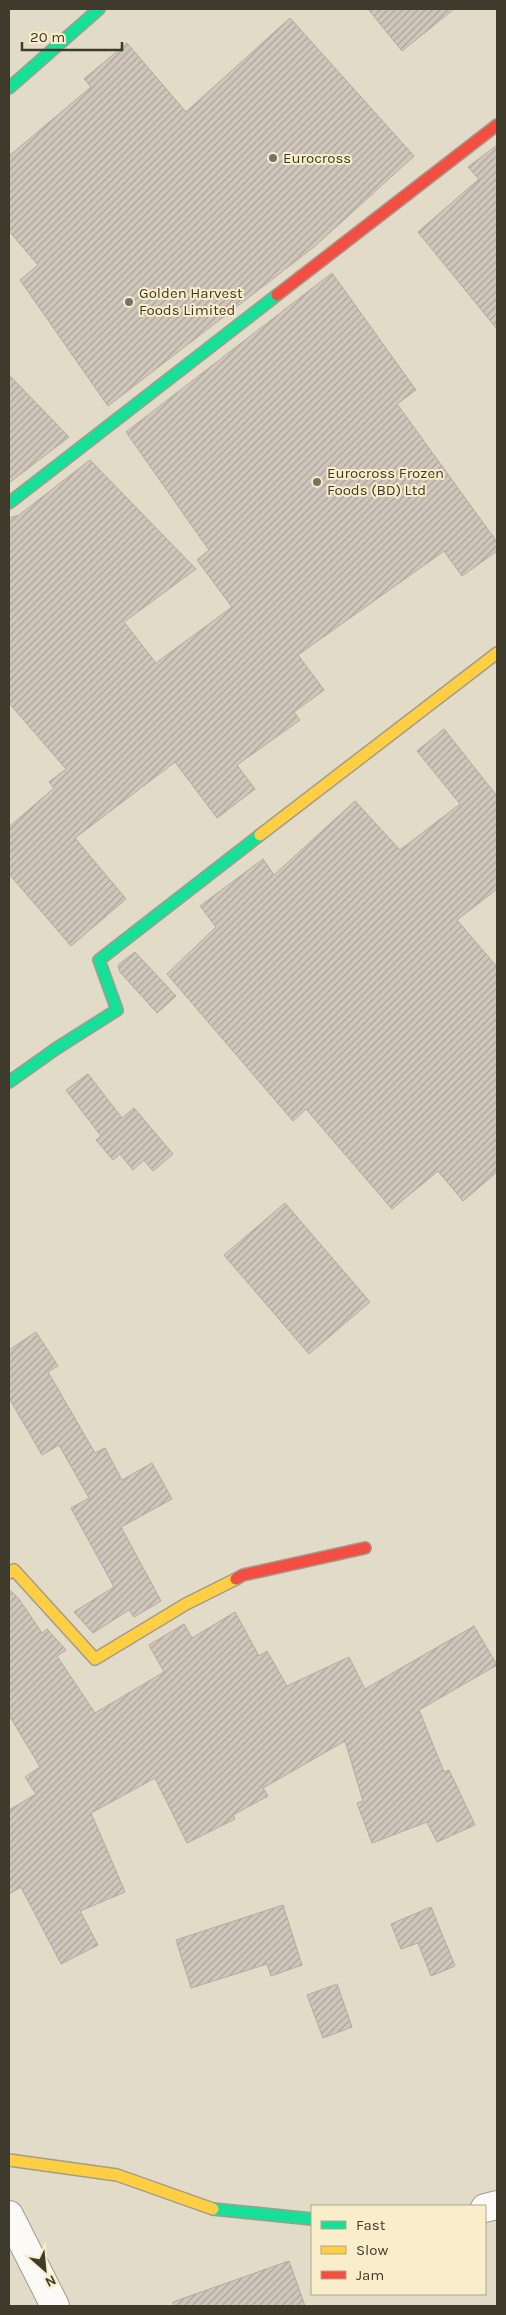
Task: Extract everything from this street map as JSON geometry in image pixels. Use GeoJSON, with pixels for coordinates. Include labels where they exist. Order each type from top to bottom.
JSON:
{"type":"FeatureCollection","features":[{"type":"Feature","properties":{"kind":"main road"},"geometry":{"type":"LineString","coordinates":[[9,88],[99,9]]}},
{"type":"Feature","properties":{"kind":"main road"},"geometry":{"type":"LineString","coordinates":[[9,503],[497,125]]}},
{"type":"Feature","properties":{"kind":"main road"},"geometry":{"type":"LineString","coordinates":[[9,1082],[57,1048],[117,1010],[99,960],[418,712],[497,653]]}},
{"type":"Feature","properties":{"kind":"main road"},"geometry":{"type":"LineString","coordinates":[[9,1573],[14,1570],[95,1659],[186,1604],[243,1574],[365,1548]]}},
{"type":"Feature","properties":{"kind":"main road"},"geometry":{"type":"LineString","coordinates":[[9,2160],[117,2176],[210,2208],[311,2219]]}},
{"type":"Feature","properties":{"kind":"street"},"geometry":{"type":"LineString","coordinates":[[9,2215],[55,2306]]}},
{"type":"Feature","properties":{"kind":"building"},"geometry":{"type":"Polygon","coordinates":[[[368,9],[454,9],[402,51],[368,9]]]}},
{"type":"Feature","properties":{"kind":"building"},"geometry":{"type":"Polygon","coordinates":[[[290,18],[414,156],[314,247],[108,406],[20,280],[38,265],[9,231],[9,156],[91,87],[84,79],[127,43],[186,112],[290,18]]]}},
{"type":"Feature","properties":{"kind":"building"},"geometry":{"type":"Polygon","coordinates":[[[497,145],[497,329],[418,232],[479,179],[468,167],[497,145]]]}},
{"type":"Feature","properties":{"kind":"building"},"geometry":{"type":"Polygon","coordinates":[[[332,273],[416,390],[397,404],[497,542],[497,551],[462,576],[444,551],[298,655],[324,690],[294,712],[300,720],[237,765],[255,789],[217,818],[175,762],[75,838],[126,899],[71,946],[9,874],[9,827],[54,788],[49,782],[66,769],[9,703],[9,518],[19,515],[90,460],[196,569],[124,622],[156,663],[232,607],[197,560],[209,550],[126,432],[332,273]]]}},
{"type":"Feature","properties":{"kind":"building"},"geometry":{"type":"Polygon","coordinates":[[[9,375],[69,437],[9,483],[9,375]]]}},
{"type":"Feature","properties":{"kind":"building"},"geometry":{"type":"Polygon","coordinates":[[[444,729],[497,796],[497,889],[457,920],[497,967],[497,1172],[463,1201],[438,1171],[392,1209],[306,1109],[293,1121],[167,974],[216,927],[200,906],[263,859],[274,875],[355,801],[400,850],[460,804],[417,751],[444,729]]]}},
{"type":"Feature","properties":{"kind":"building"},"geometry":{"type":"Polygon","coordinates":[[[135,952],[176,996],[157,1013],[120,972],[118,965],[135,952]]]}},
{"type":"Feature","properties":{"kind":"building"},"geometry":{"type":"Polygon","coordinates":[[[88,1074],[122,1118],[134,1108],[173,1154],[153,1171],[144,1160],[133,1170],[120,1154],[113,1160],[96,1140],[101,1136],[66,1090],[88,1074]]]}},
{"type":"Feature","properties":{"kind":"building"},"geometry":{"type":"Polygon","coordinates":[[[285,1203],[370,1302],[309,1354],[224,1255],[285,1203]]]}},
{"type":"Feature","properties":{"kind":"building"},"geometry":{"type":"Polygon","coordinates":[[[36,1332],[58,1366],[48,1372],[95,1453],[105,1448],[122,1480],[152,1463],[172,1499],[121,1527],[161,1601],[134,1617],[129,1610],[93,1633],[74,1612],[114,1587],[71,1508],[89,1498],[59,1445],[42,1455],[9,1398],[9,1350],[36,1332]]]}},
{"type":"Feature","properties":{"kind":"building"},"geometry":{"type":"Polygon","coordinates":[[[9,1589],[19,1599],[42,1633],[47,1629],[66,1650],[57,1656],[95,1713],[164,1672],[149,1645],[184,1624],[192,1638],[235,1612],[259,1656],[267,1651],[287,1686],[349,1657],[365,1689],[474,1626],[497,1665],[419,1710],[444,1772],[449,1770],[475,1825],[437,1842],[427,1822],[372,1843],[357,1803],[363,1801],[345,1741],[263,1788],[268,1796],[233,1815],[235,1819],[187,1843],[155,1778],[91,1813],[125,1892],[80,1911],[98,1945],[61,1964],[21,1887],[9,1894],[9,1810],[36,1794],[25,1777],[40,1767],[9,1715],[9,1589]]]}},
{"type":"Feature","properties":{"kind":"building"},"geometry":{"type":"Polygon","coordinates":[[[283,1905],[302,1965],[271,1976],[267,1964],[191,1988],[176,1940],[283,1905]]]}},
{"type":"Feature","properties":{"kind":"building"},"geometry":{"type":"Polygon","coordinates":[[[431,1907],[455,1966],[431,1976],[418,1943],[401,1949],[391,1924],[431,1907]]]}},
{"type":"Feature","properties":{"kind":"building"},"geometry":{"type":"Polygon","coordinates":[[[337,1984],[352,2027],[323,2038],[307,1995],[337,1984]]]}},
{"type":"Feature","properties":{"kind":"building"},"geometry":{"type":"Polygon","coordinates":[[[289,2261],[305,2306],[173,2306],[173,2302],[289,2261]]]}},
{"type":"Feature","properties":{"kind":"traffic: fast"},"geometry":{"type":"LineString","coordinates":[[9,88],[99,9]]}},
{"type":"Feature","properties":{"kind":"traffic: fast"},"geometry":{"type":"LineString","coordinates":[[9,503],[277,295]]}},
{"type":"Feature","properties":{"kind":"traffic: fast"},"geometry":{"type":"LineString","coordinates":[[9,1082],[57,1048],[117,1010],[99,960],[260,835]]}},
{"type":"Feature","properties":{"kind":"traffic: fast"},"geometry":{"type":"LineString","coordinates":[[213,2209],[311,2219]]}},
{"type":"Feature","properties":{"kind":"traffic: slow"},"geometry":{"type":"LineString","coordinates":[[260,835],[497,653]]}},
{"type":"Feature","properties":{"kind":"traffic: slow"},"geometry":{"type":"LineString","coordinates":[[9,1573],[14,1570],[95,1659],[186,1604],[236,1579]]}},
{"type":"Feature","properties":{"kind":"traffic: slow"},"geometry":{"type":"LineString","coordinates":[[9,2160],[117,2175],[213,2209]]}},
{"type":"Feature","properties":{"kind":"traffic: jam"},"geometry":{"type":"LineString","coordinates":[[277,295],[497,125]]}},
{"type":"Feature","properties":{"kind":"traffic: jam"},"geometry":{"type":"LineString","coordinates":[[236,1579],[243,1575],[365,1548]]}},
{"type":"Feature","properties":{"kind":"place","name":"Eurocross"},"geometry":{"type":"Point","coordinates":[273,158]}},
{"type":"Feature","properties":{"kind":"place","name":"Golden Harvest Foods Limited"},"geometry":{"type":"Point","coordinates":[129,302]}},
{"type":"Feature","properties":{"kind":"place","name":"Eurocross Frozen Foods (BD) Ltd"},"geometry":{"type":"Point","coordinates":[317,482]}}]}
